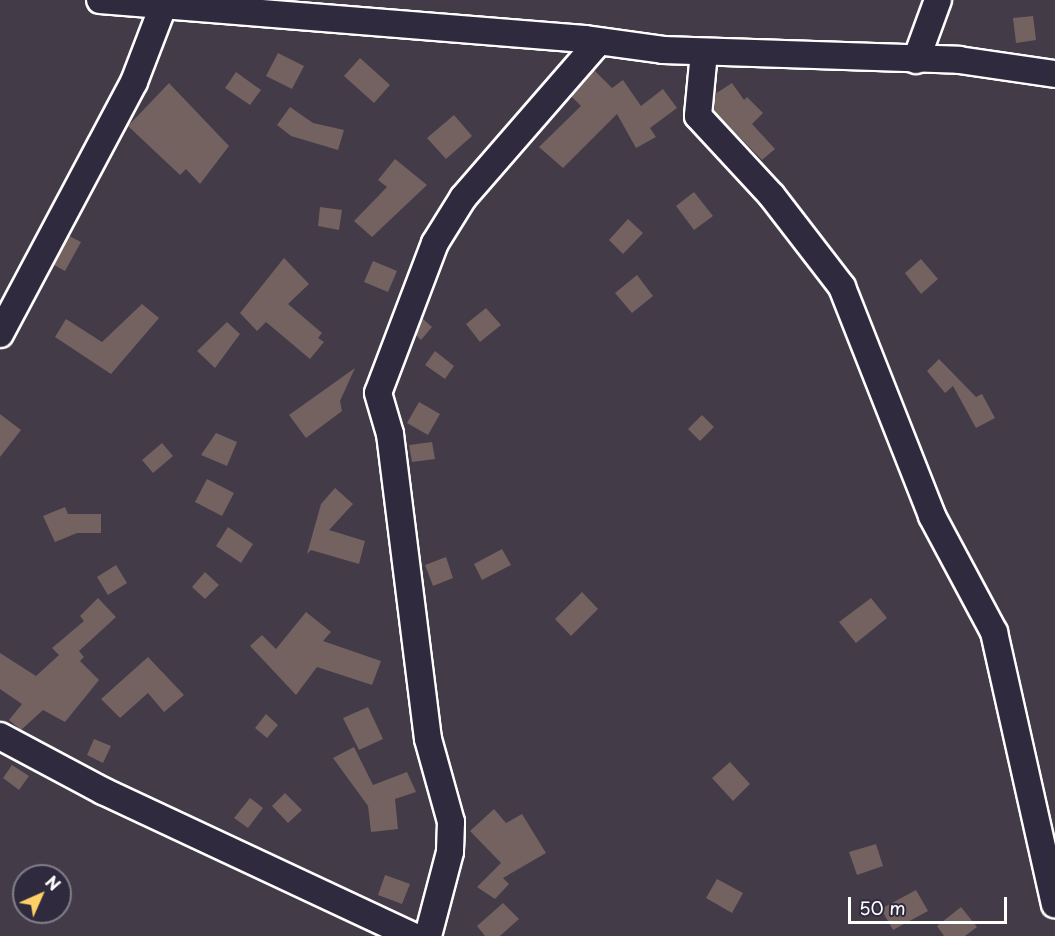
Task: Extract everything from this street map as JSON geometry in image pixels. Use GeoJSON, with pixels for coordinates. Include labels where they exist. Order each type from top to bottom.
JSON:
{"type":"FeatureCollection","features":[{"type":"Feature","properties":{"kind":"street"},"geometry":{"type":"LineString","coordinates":[[100,0],[584,39],[704,52],[915,60],[1055,74]]}},
{"type":"Feature","properties":{"kind":"street"},"geometry":{"type":"LineString","coordinates":[[915,60],[938,0]]}},
{"type":"Feature","properties":{"kind":"street"},"geometry":{"type":"LineString","coordinates":[[0,334],[134,82],[169,6]]}},
{"type":"Feature","properties":{"kind":"street"},"geometry":{"type":"LineString","coordinates":[[428,936],[450,852],[451,822],[424,716],[390,434],[378,393],[435,243],[463,198],[595,53],[595,46],[584,39]]}},
{"type":"Feature","properties":{"kind":"street"},"geometry":{"type":"LineString","coordinates":[[704,52],[698,116],[772,196],[842,287],[932,516],[994,632],[1055,904]]}},
{"type":"Feature","properties":{"kind":"street"},"geometry":{"type":"LineString","coordinates":[[0,736],[103,791],[413,936]]}},
{"type":"Feature","properties":{"kind":"building"},"geometry":{"type":"Polygon","coordinates":[[[1033,16],[1036,40],[1016,43],[1013,18],[1033,16]]]}},
{"type":"Feature","properties":{"kind":"building"},"geometry":{"type":"Polygon","coordinates":[[[278,53],[304,66],[292,89],[266,76],[278,53]]]}},
{"type":"Feature","properties":{"kind":"building"},"geometry":{"type":"Polygon","coordinates":[[[360,58],[390,85],[374,103],[344,76],[360,58]]]}},
{"type":"Feature","properties":{"kind":"building"},"geometry":{"type":"Polygon","coordinates":[[[594,70],[612,88],[623,80],[641,106],[663,89],[677,108],[650,128],[656,137],[636,148],[617,114],[563,168],[539,147],[581,106],[571,96],[594,70]]]}},
{"type":"Feature","properties":{"kind":"building"},"geometry":{"type":"Polygon","coordinates":[[[236,72],[261,90],[250,105],[225,88],[236,72]]]}},
{"type":"Feature","properties":{"kind":"building"},"geometry":{"type":"Polygon","coordinates":[[[169,83],[229,146],[200,184],[186,169],[180,175],[128,126],[169,83]]]}},
{"type":"Feature","properties":{"kind":"building"},"geometry":{"type":"Polygon","coordinates":[[[732,83],[744,100],[747,97],[763,113],[752,124],[775,149],[762,160],[714,111],[715,94],[732,83]]]}},
{"type":"Feature","properties":{"kind":"building"},"geometry":{"type":"Polygon","coordinates":[[[290,107],[313,123],[344,130],[338,150],[291,136],[277,125],[290,107]]]}},
{"type":"Feature","properties":{"kind":"building"},"geometry":{"type":"Polygon","coordinates":[[[454,115],[472,136],[446,159],[427,138],[454,115]]]}},
{"type":"Feature","properties":{"kind":"building"},"geometry":{"type":"Polygon","coordinates":[[[395,159],[427,185],[372,237],[354,221],[387,187],[378,180],[395,159]]]}},
{"type":"Feature","properties":{"kind":"building"},"geometry":{"type":"Polygon","coordinates":[[[694,192],[713,216],[694,230],[676,206],[694,192]]]}},
{"type":"Feature","properties":{"kind":"building"},"geometry":{"type":"Polygon","coordinates":[[[320,207],[342,210],[339,230],[318,226],[320,207]]]}},
{"type":"Feature","properties":{"kind":"building"},"geometry":{"type":"Polygon","coordinates":[[[628,219],[643,233],[623,254],[609,240],[628,219]]]}},
{"type":"Feature","properties":{"kind":"building"},"geometry":{"type":"Polygon","coordinates":[[[69,236],[81,242],[65,271],[54,265],[69,236]]]}},
{"type":"Feature","properties":{"kind":"building"},"geometry":{"type":"Polygon","coordinates":[[[284,258],[309,284],[288,304],[322,333],[318,338],[324,342],[310,359],[266,322],[257,331],[240,313],[284,258]]]}},
{"type":"Feature","properties":{"kind":"building"},"geometry":{"type":"Polygon","coordinates":[[[921,259],[938,279],[921,294],[905,273],[921,259]]]}},
{"type":"Feature","properties":{"kind":"building"},"geometry":{"type":"Polygon","coordinates":[[[373,261],[397,271],[388,292],[364,282],[373,261]]]}},
{"type":"Feature","properties":{"kind":"building"},"geometry":{"type":"Polygon","coordinates":[[[637,275],[653,296],[632,313],[615,293],[637,275]]]}},
{"type":"Feature","properties":{"kind":"building"},"geometry":{"type":"Polygon","coordinates":[[[142,304],[159,318],[111,374],[55,337],[66,319],[102,342],[142,304]]]}},
{"type":"Feature","properties":{"kind":"building"},"geometry":{"type":"Polygon","coordinates":[[[486,308],[501,325],[480,342],[466,324],[486,308]]]}},
{"type":"Feature","properties":{"kind":"building"},"geometry":{"type":"Polygon","coordinates":[[[422,318],[432,327],[421,340],[416,335],[422,318]]]}},
{"type":"Feature","properties":{"kind":"building"},"geometry":{"type":"Polygon","coordinates":[[[227,322],[240,334],[215,368],[197,351],[227,322]]]}},
{"type":"Feature","properties":{"kind":"building"},"geometry":{"type":"Polygon","coordinates":[[[435,351],[454,366],[445,379],[425,365],[435,351]]]}},
{"type":"Feature","properties":{"kind":"building"},"geometry":{"type":"Polygon","coordinates":[[[939,359],[976,397],[982,394],[995,418],[976,428],[953,386],[945,393],[927,371],[939,359]]]}},
{"type":"Feature","properties":{"kind":"building"},"geometry":{"type":"Polygon","coordinates":[[[355,368],[340,401],[342,411],[306,438],[289,415],[355,368]]]}},
{"type":"Feature","properties":{"kind":"building"},"geometry":{"type":"Polygon","coordinates":[[[419,402],[440,414],[428,435],[407,423],[419,402]]]}},
{"type":"Feature","properties":{"kind":"building"},"geometry":{"type":"Polygon","coordinates":[[[0,414],[21,430],[0,457],[0,414]]]}},
{"type":"Feature","properties":{"kind":"building"},"geometry":{"type":"Polygon","coordinates":[[[702,415],[714,427],[700,441],[688,429],[702,415]]]}},
{"type":"Feature","properties":{"kind":"building"},"geometry":{"type":"Polygon","coordinates":[[[216,433],[237,442],[227,466],[201,455],[216,433]]]}},
{"type":"Feature","properties":{"kind":"building"},"geometry":{"type":"Polygon","coordinates":[[[432,442],[435,459],[412,462],[409,445],[432,442]]]}},
{"type":"Feature","properties":{"kind":"building"},"geometry":{"type":"Polygon","coordinates":[[[162,443],[173,456],[153,473],[142,460],[162,443]]]}},
{"type":"Feature","properties":{"kind":"building"},"geometry":{"type":"Polygon","coordinates":[[[207,479],[234,493],[222,516],[195,502],[207,479]]]}},
{"type":"Feature","properties":{"kind":"building"},"geometry":{"type":"Polygon","coordinates":[[[335,488],[353,504],[329,530],[365,541],[359,564],[311,550],[307,554],[321,504],[335,488]]]}},
{"type":"Feature","properties":{"kind":"building"},"geometry":{"type":"Polygon","coordinates":[[[65,507],[68,514],[101,514],[101,533],[77,533],[55,542],[43,516],[65,507]]]}},
{"type":"Feature","properties":{"kind":"building"},"geometry":{"type":"Polygon","coordinates":[[[228,527],[253,544],[241,563],[216,546],[228,527]]]}},
{"type":"Feature","properties":{"kind":"building"},"geometry":{"type":"Polygon","coordinates":[[[502,549],[511,565],[482,580],[474,564],[502,549]]]}},
{"type":"Feature","properties":{"kind":"building"},"geometry":{"type":"Polygon","coordinates":[[[446,557],[453,578],[433,586],[425,565],[446,557]]]}},
{"type":"Feature","properties":{"kind":"building"},"geometry":{"type":"Polygon","coordinates":[[[116,565],[127,583],[108,595],[97,577],[116,565]]]}},
{"type":"Feature","properties":{"kind":"building"},"geometry":{"type":"Polygon","coordinates":[[[205,572],[219,585],[205,599],[192,587],[205,572]]]}},
{"type":"Feature","properties":{"kind":"building"},"geometry":{"type":"Polygon","coordinates":[[[582,592],[598,609],[571,636],[555,619],[582,592]]]}},
{"type":"Feature","properties":{"kind":"building"},"geometry":{"type":"Polygon","coordinates":[[[98,598],[116,617],[79,651],[84,657],[80,661],[99,680],[65,722],[43,710],[21,730],[9,720],[22,704],[0,689],[0,653],[36,676],[59,655],[52,648],[84,621],[80,616],[98,598]]]}},
{"type":"Feature","properties":{"kind":"building"},"geometry":{"type":"Polygon","coordinates":[[[871,598],[887,618],[856,643],[839,622],[871,598]]]}},
{"type":"Feature","properties":{"kind":"building"},"geometry":{"type":"Polygon","coordinates":[[[306,612],[331,632],[323,641],[381,661],[372,685],[317,667],[296,695],[250,646],[262,635],[276,649],[306,612]]]}},
{"type":"Feature","properties":{"kind":"building"},"geometry":{"type":"Polygon","coordinates":[[[148,657],[184,695],[164,712],[148,693],[120,718],[101,699],[148,657]]]}},
{"type":"Feature","properties":{"kind":"building"},"geometry":{"type":"Polygon","coordinates":[[[368,707],[383,739],[359,750],[343,718],[368,707]]]}},
{"type":"Feature","properties":{"kind":"building"},"geometry":{"type":"Polygon","coordinates":[[[266,714],[278,725],[267,738],[255,728],[266,714]]]}},
{"type":"Feature","properties":{"kind":"building"},"geometry":{"type":"Polygon","coordinates":[[[94,739],[111,746],[103,763],[87,755],[94,739]]]}},
{"type":"Feature","properties":{"kind":"building"},"geometry":{"type":"Polygon","coordinates":[[[354,747],[373,785],[407,772],[416,792],[395,799],[398,829],[371,832],[368,806],[333,758],[354,747]]]}},
{"type":"Feature","properties":{"kind":"building"},"geometry":{"type":"Polygon","coordinates":[[[730,762],[750,784],[733,801],[712,778],[730,762]]]}},
{"type":"Feature","properties":{"kind":"building"},"geometry":{"type":"Polygon","coordinates":[[[12,765],[29,776],[19,790],[3,778],[12,765]]]}},
{"type":"Feature","properties":{"kind":"building"},"geometry":{"type":"Polygon","coordinates":[[[285,793],[302,810],[288,823],[272,806],[285,793]]]}},
{"type":"Feature","properties":{"kind":"building"},"geometry":{"type":"Polygon","coordinates":[[[250,798],[263,808],[248,828],[234,818],[250,798]]]}},
{"type":"Feature","properties":{"kind":"building"},"geometry":{"type":"Polygon","coordinates":[[[494,809],[506,823],[522,814],[546,853],[503,878],[509,884],[495,899],[477,887],[501,863],[470,831],[494,809]]]}},
{"type":"Feature","properties":{"kind":"building"},"geometry":{"type":"Polygon","coordinates":[[[876,844],[883,866],[857,875],[849,852],[876,844]]]}},
{"type":"Feature","properties":{"kind":"building"},"geometry":{"type":"Polygon","coordinates":[[[385,875],[410,884],[402,904],[378,895],[385,875]]]}},
{"type":"Feature","properties":{"kind":"building"},"geometry":{"type":"Polygon","coordinates":[[[717,879],[743,893],[732,913],[706,898],[717,879]]]}},
{"type":"Feature","properties":{"kind":"building"},"geometry":{"type":"Polygon","coordinates":[[[916,890],[928,911],[893,930],[881,909],[916,890]]]}},
{"type":"Feature","properties":{"kind":"building"},"geometry":{"type":"Polygon","coordinates":[[[503,903],[519,919],[500,936],[485,936],[477,926],[503,903]]]}},
{"type":"Feature","properties":{"kind":"building"},"geometry":{"type":"Polygon","coordinates":[[[961,907],[977,927],[965,936],[944,936],[937,926],[961,907]]]}}]}
